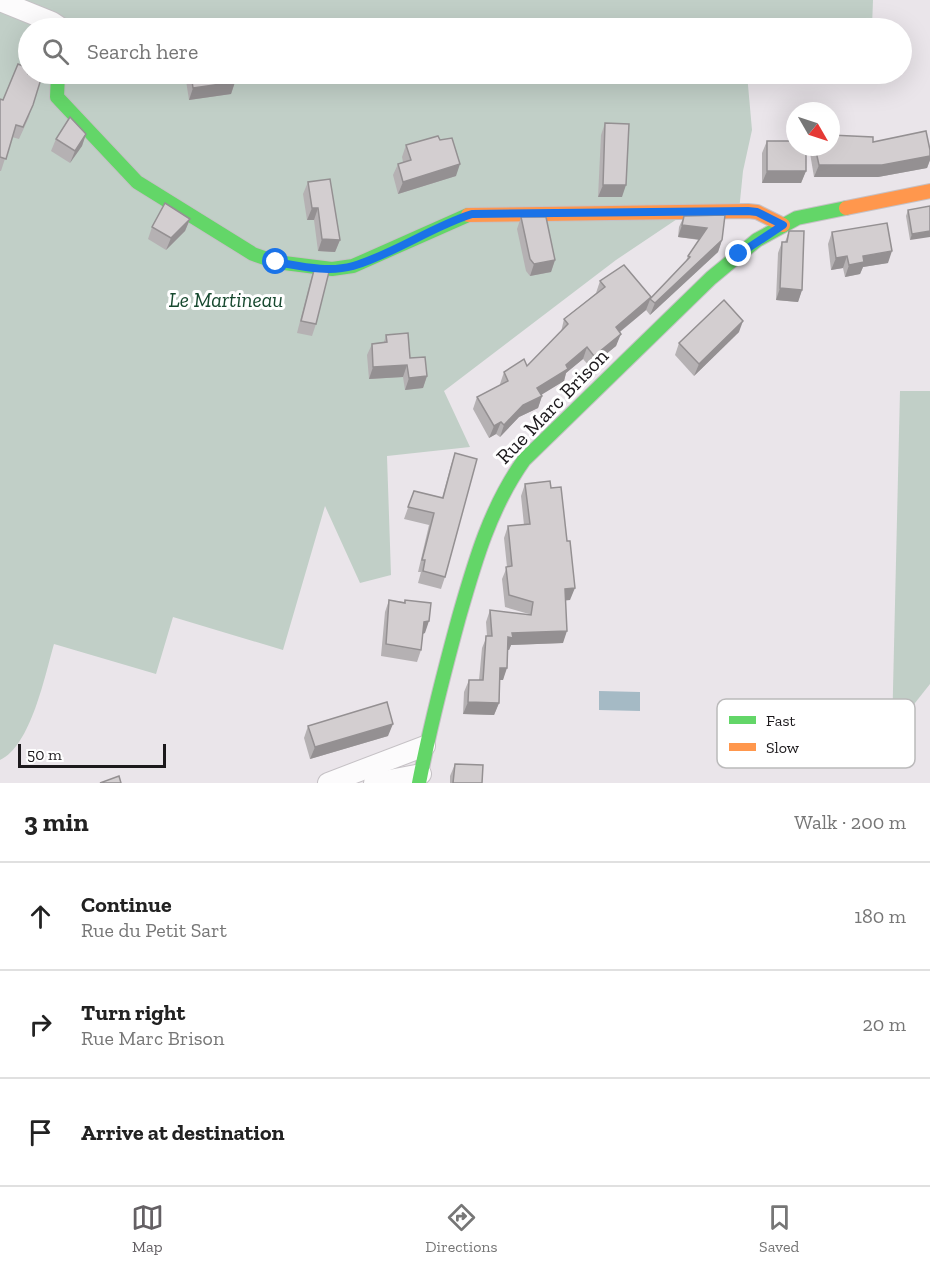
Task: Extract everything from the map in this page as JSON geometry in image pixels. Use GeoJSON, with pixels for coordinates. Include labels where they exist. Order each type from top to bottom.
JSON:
{"type":"FeatureCollection","features":[{"type":"Feature","properties":{"kind":"street"},"geometry":{"type":"LineString","coordinates":[[0,0],[43,18]]}},
{"type":"Feature","properties":{"kind":"street"},"geometry":{"type":"LineString","coordinates":[[58,84],[57,97],[138,182],[253,254],[276,262],[332,268],[353,266],[450,221],[472,214],[748,211],[757,212],[783,225]]}},
{"type":"Feature","properties":{"kind":"street","name":"Rue Marc Brison"},"geometry":{"type":"LineString","coordinates":[[420,778],[425,746],[482,537],[508,480],[524,460],[711,278],[757,240],[797,218],[930,191]]}},
{"type":"Feature","properties":{"kind":"street"},"geometry":{"type":"LineString","coordinates":[[328,783],[425,746]]}},
{"type":"Feature","properties":{"kind":"street"},"geometry":{"type":"LineString","coordinates":[[374,783],[420,778]]}},
{"type":"Feature","properties":{"kind":"green space","name":"Le Martineau"},"geometry":{"type":"Polygon","coordinates":[[[0,0],[873,0],[872,18],[18,18],[18,84],[748,84],[752,130],[743,171],[739,211],[689,211],[616,260],[444,391],[470,447],[387,456],[391,575],[360,583],[325,506],[283,650],[173,617],[156,674],[54,644],[41,691],[28,725],[11,752],[0,760],[0,0]]]}},
{"type":"Feature","properties":{"kind":"green space"},"geometry":{"type":"Polygon","coordinates":[[[900,391],[930,391],[930,684],[915,703],[915,699],[893,699],[900,391]]]}},
{"type":"Feature","properties":{"kind":"water"},"geometry":{"type":"Polygon","coordinates":[[[599,691],[640,692],[640,711],[599,710],[599,691]]]}},
{"type":"Feature","properties":{"kind":"building"},"geometry":{"type":"Polygon","coordinates":[[[18,64],[18,84],[39,84],[23,127],[16,125],[6,159],[0,157],[0,99],[3,100],[18,64]]]}},
{"type":"Feature","properties":{"kind":"building"},"geometry":{"type":"Polygon","coordinates":[[[192,84],[221,84],[193,88],[192,84]]]}},
{"type":"Feature","properties":{"kind":"building"},"geometry":{"type":"Polygon","coordinates":[[[70,117],[86,134],[75,151],[56,139],[70,117]]]}},
{"type":"Feature","properties":{"kind":"building"},"geometry":{"type":"Polygon","coordinates":[[[605,123],[629,124],[626,185],[603,185],[605,123]]]}},
{"type":"Feature","properties":{"kind":"building"},"geometry":{"type":"Polygon","coordinates":[[[926,131],[930,156],[882,165],[819,165],[817,156],[840,156],[840,135],[873,137],[873,142],[926,131]]]}},
{"type":"Feature","properties":{"kind":"building"},"geometry":{"type":"Polygon","coordinates":[[[438,136],[440,140],[452,138],[460,164],[403,182],[398,164],[411,160],[406,145],[438,136]]]}},
{"type":"Feature","properties":{"kind":"building"},"geometry":{"type":"Polygon","coordinates":[[[767,141],[786,141],[786,156],[806,156],[806,171],[767,171],[767,141]]]}},
{"type":"Feature","properties":{"kind":"building"},"geometry":{"type":"Polygon","coordinates":[[[330,179],[340,240],[322,239],[318,208],[312,208],[308,182],[330,179]]]}},
{"type":"Feature","properties":{"kind":"building"},"geometry":{"type":"Polygon","coordinates":[[[165,203],[190,219],[171,238],[152,227],[165,203]]]}},
{"type":"Feature","properties":{"kind":"building"},"geometry":{"type":"Polygon","coordinates":[[[930,206],[930,231],[912,234],[908,210],[930,206]]]}},
{"type":"Feature","properties":{"kind":"building"},"geometry":{"type":"Polygon","coordinates":[[[725,215],[722,240],[655,303],[650,299],[690,257],[688,256],[707,228],[682,225],[684,216],[725,215]]]}},
{"type":"Feature","properties":{"kind":"building"},"geometry":{"type":"Polygon","coordinates":[[[521,217],[546,217],[555,260],[534,264],[530,259],[521,217]]]}},
{"type":"Feature","properties":{"kind":"building"},"geometry":{"type":"Polygon","coordinates":[[[887,223],[892,251],[863,256],[864,262],[849,265],[847,256],[836,258],[832,232],[887,223]]]}},
{"type":"Feature","properties":{"kind":"building"},"geometry":{"type":"Polygon","coordinates":[[[789,231],[804,231],[802,290],[780,288],[782,242],[787,242],[789,231]]]}},
{"type":"Feature","properties":{"kind":"building"},"geometry":{"type":"Polygon","coordinates":[[[624,265],[651,297],[616,327],[621,334],[594,356],[587,347],[566,365],[568,369],[537,388],[542,396],[523,405],[504,425],[501,422],[494,426],[477,397],[508,381],[504,372],[524,359],[527,366],[568,324],[564,319],[605,287],[600,281],[624,265]]]}},
{"type":"Feature","properties":{"kind":"building"},"geometry":{"type":"Polygon","coordinates":[[[314,270],[329,272],[316,324],[301,321],[314,270]]]}},
{"type":"Feature","properties":{"kind":"building"},"geometry":{"type":"Polygon","coordinates":[[[724,300],[743,321],[699,364],[679,343],[724,300]]]}},
{"type":"Feature","properties":{"kind":"building"},"geometry":{"type":"Polygon","coordinates":[[[408,333],[410,358],[425,357],[427,376],[409,378],[407,365],[373,367],[372,344],[387,342],[386,335],[408,333]]]}},
{"type":"Feature","properties":{"kind":"building"},"geometry":{"type":"Polygon","coordinates":[[[455,453],[477,459],[445,577],[423,571],[425,560],[422,560],[434,513],[408,507],[414,491],[443,498],[455,453]]]}},
{"type":"Feature","properties":{"kind":"building"},"geometry":{"type":"Polygon","coordinates":[[[550,481],[551,488],[561,487],[567,541],[570,541],[575,588],[565,589],[567,631],[512,633],[513,638],[508,637],[507,668],[500,668],[499,703],[468,702],[469,680],[483,680],[486,636],[492,636],[490,610],[531,615],[533,602],[509,595],[506,567],[512,566],[508,526],[530,524],[525,484],[550,481]]]}},
{"type":"Feature","properties":{"kind":"building"},"geometry":{"type":"Polygon","coordinates":[[[389,600],[405,603],[405,600],[431,603],[429,621],[424,622],[421,650],[386,644],[389,600]]]}},
{"type":"Feature","properties":{"kind":"building"},"geometry":{"type":"Polygon","coordinates":[[[387,702],[393,724],[315,747],[308,726],[387,702]]]}},
{"type":"Feature","properties":{"kind":"building"},"geometry":{"type":"Polygon","coordinates":[[[455,764],[483,765],[482,783],[453,783],[455,764]]]}},
{"type":"Feature","properties":{"kind":"building"},"geometry":{"type":"Polygon","coordinates":[[[119,776],[121,783],[100,783],[119,776]]]}},
{"type":"Feature","properties":{"kind":"traffic: fast"},"geometry":{"type":"LineString","coordinates":[[58,84],[57,97],[137,182],[253,254],[276,262],[332,269],[353,266],[468,215]]}},
{"type":"Feature","properties":{"kind":"traffic: fast"},"geometry":{"type":"LineString","coordinates":[[419,783],[448,658],[478,555],[502,497],[524,460],[711,278],[757,240],[797,218],[846,208]]}},
{"type":"Feature","properties":{"kind":"traffic: slow"},"geometry":{"type":"LineString","coordinates":[[846,208],[930,191]]}},
{"type":"Feature","properties":{"kind":"traffic: slow"},"geometry":{"type":"LineString","coordinates":[[468,215],[748,211],[757,212],[783,225]]}},
{"type":"Feature","properties":{"kind":"route"},"geometry":{"type":"LineString","coordinates":[[276,262],[305,267],[353,266],[450,221],[472,214],[748,211],[757,212],[783,225],[739,254]]}}]}
